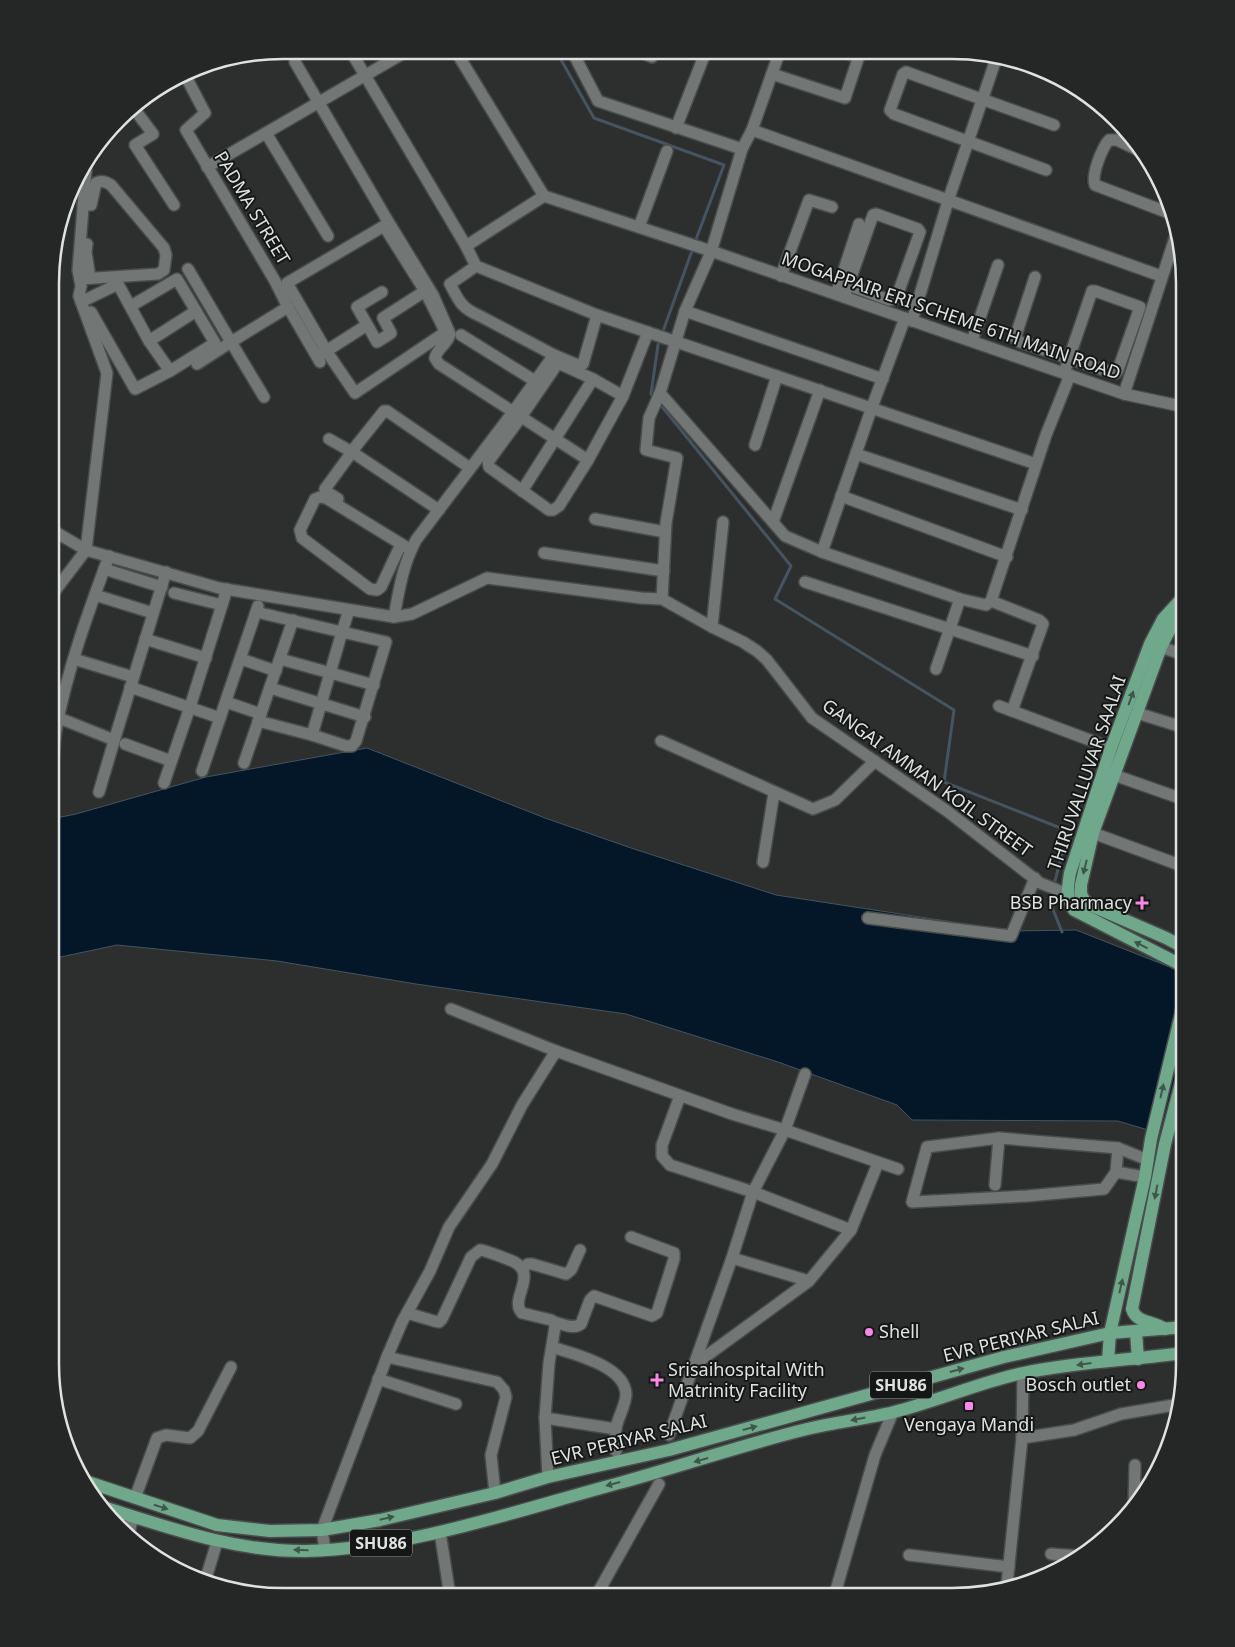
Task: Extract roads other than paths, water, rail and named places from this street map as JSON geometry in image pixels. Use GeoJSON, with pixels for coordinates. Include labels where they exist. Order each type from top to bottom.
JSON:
{"type":"FeatureCollection","features":[{"type":"Feature","properties":{"kind":"main road","name":"THIRUVALLUVAR SAALAI"},"geometry":{"type":"LineString","coordinates":[[1069,893],[1082,876],[1093,833],[1137,713],[1163,619],[1176,605]]}},
{"type":"Feature","properties":{"kind":"main road","name":"THIRUVALLUVAR SAALAI"},"geometry":{"type":"LineString","coordinates":[[1176,621],[1155,646],[1112,748],[1070,873],[1069,893],[1070,905],[1074,910],[1176,962]]}},
{"type":"Feature","properties":{"kind":"main road"},"geometry":{"type":"LineString","coordinates":[[1069,893],[1090,905],[1176,943]]}},
{"type":"Feature","properties":{"kind":"main road"},"geometry":{"type":"LineString","coordinates":[[1108,1361],[1110,1333],[1145,1177],[1151,1139],[1176,1035]]}},
{"type":"Feature","properties":{"kind":"main road"},"geometry":{"type":"LineString","coordinates":[[1165,1329],[1156,1323],[1141,1320],[1135,1316],[1132,1309],[1165,1144],[1176,1102]]}},
{"type":"Feature","properties":{"kind":"main road","name":"EVR PERIYAR SALAI"},"geometry":{"type":"LineString","coordinates":[[93,1484],[217,1525],[270,1531],[322,1530],[380,1520],[495,1493],[548,1477],[669,1450],[1004,1356],[1110,1333],[1176,1328]]}},
{"type":"Feature","properties":{"kind":"main road"},"geometry":{"type":"LineString","coordinates":[[1136,1332],[1138,1359]]}},
{"type":"Feature","properties":{"kind":"main road","name":"EVR PERIYAR SALAI"},"geometry":{"type":"LineString","coordinates":[[112,1510],[216,1542],[264,1549],[304,1551],[373,1544],[440,1532],[660,1472],[806,1429],[894,1412],[1023,1373],[1176,1354]]}},
{"type":"Feature","properties":{"kind":"street"},"geometry":{"type":"LineString","coordinates":[[356,59],[476,266],[597,315],[1036,464]]}},
{"type":"Feature","properties":{"kind":"street"},"geometry":{"type":"LineString","coordinates":[[207,167],[394,59]]}},
{"type":"Feature","properties":{"kind":"street"},"geometry":{"type":"LineString","coordinates":[[460,59],[544,196],[466,246]]}},
{"type":"Feature","properties":{"kind":"street"},"geometry":{"type":"LineString","coordinates":[[576,59],[598,101],[742,150]]}},
{"type":"Feature","properties":{"kind":"street"},"geometry":{"type":"LineString","coordinates":[[676,128],[703,59]]}},
{"type":"Feature","properties":{"kind":"street"},"geometry":{"type":"LineString","coordinates":[[554,355],[535,381],[488,462],[489,467],[549,510],[556,510],[588,460],[622,396],[662,337],[685,311],[710,251],[742,150],[752,130],[777,59]]}},
{"type":"Feature","properties":{"kind":"street"},"geometry":{"type":"LineString","coordinates":[[772,74],[845,98],[858,59]]}},
{"type":"Feature","properties":{"kind":"street"},"geometry":{"type":"LineString","coordinates":[[295,62],[429,293],[450,334],[448,340],[436,353],[435,358],[439,364],[588,460]]}},
{"type":"Feature","properties":{"kind":"street"},"geometry":{"type":"LineString","coordinates":[[822,552],[872,407],[908,319],[995,63]]}},
{"type":"Feature","properties":{"kind":"street"},"geometry":{"type":"LineString","coordinates":[[1046,170],[894,114],[890,110],[903,74],[906,72],[1054,125]]}},
{"type":"Feature","properties":{"kind":"street","name":"PADMA STREET"},"geometry":{"type":"LineString","coordinates":[[187,80],[205,113],[186,130],[275,281],[288,307],[321,357]]}},
{"type":"Feature","properties":{"kind":"street"},"geometry":{"type":"LineString","coordinates":[[137,112],[153,134],[135,145],[174,205]]}},
{"type":"Feature","properties":{"kind":"street"},"geometry":{"type":"LineString","coordinates":[[752,130],[1161,276]]}},
{"type":"Feature","properties":{"kind":"street"},"geometry":{"type":"LineString","coordinates":[[266,133],[328,236]]}},
{"type":"Feature","properties":{"kind":"street"},"geometry":{"type":"LineString","coordinates":[[1130,146],[1117,140],[1109,140],[1105,144],[1094,174],[1095,185],[1164,211]]}},
{"type":"Feature","properties":{"kind":"street"},"geometry":{"type":"LineString","coordinates":[[639,227],[667,151]]}},
{"type":"Feature","properties":{"kind":"street"},"geometry":{"type":"LineString","coordinates":[[85,278],[78,270],[87,204],[86,175]]}},
{"type":"Feature","properties":{"kind":"street"},"geometry":{"type":"LineString","coordinates":[[85,278],[158,274],[164,270],[166,255],[164,248],[111,185],[99,181],[96,183],[87,204]]}},
{"type":"Feature","properties":{"kind":"street","name":"MOGAPPAIR ERI SCHEME 6TH MAIN ROAD"},"geometry":{"type":"LineString","coordinates":[[544,196],[710,251],[1124,394],[1176,405]]}},
{"type":"Feature","properties":{"kind":"street"},"geometry":{"type":"LineString","coordinates":[[781,276],[809,200],[832,207]]}},
{"type":"Feature","properties":{"kind":"street"},"geometry":{"type":"LineString","coordinates":[[840,296],[848,285],[873,215],[876,214],[918,229],[920,232],[896,299],[889,300],[848,285]]}},
{"type":"Feature","properties":{"kind":"street"},"geometry":{"type":"LineString","coordinates":[[840,296],[859,224]]}},
{"type":"Feature","properties":{"kind":"street"},"geometry":{"type":"LineString","coordinates":[[384,226],[429,293],[444,333],[355,393],[321,357],[287,283],[384,226]]}},
{"type":"Feature","properties":{"kind":"street"},"geometry":{"type":"LineString","coordinates":[[1124,394],[1173,244]]}},
{"type":"Feature","properties":{"kind":"street"},"geometry":{"type":"LineString","coordinates":[[972,341],[998,265]]}},
{"type":"Feature","properties":{"kind":"street"},"geometry":{"type":"LineString","coordinates":[[382,292],[357,307],[377,342],[391,333],[382,318],[450,284],[476,266]]}},
{"type":"Feature","properties":{"kind":"street"},"geometry":{"type":"LineString","coordinates":[[188,269],[264,397]]}},
{"type":"Feature","properties":{"kind":"street"},"geometry":{"type":"LineString","coordinates":[[657,398],[785,536],[822,552],[986,605],[991,601],[1007,557],[1067,374],[1069,358],[1092,291],[1140,307],[1116,373],[1069,358],[1020,342],[1015,338],[1035,277]]}},
{"type":"Feature","properties":{"kind":"street"},"geometry":{"type":"LineString","coordinates":[[85,278],[79,296],[135,389],[170,371],[215,343],[177,279],[131,306]]}},
{"type":"Feature","properties":{"kind":"street"},"geometry":{"type":"LineString","coordinates":[[83,301],[118,284],[150,341],[170,371]]}},
{"type":"Feature","properties":{"kind":"street"},"geometry":{"type":"LineString","coordinates":[[450,284],[460,303],[468,311],[554,355],[578,365],[583,364],[597,315]]}},
{"type":"Feature","properties":{"kind":"street"},"geometry":{"type":"LineString","coordinates":[[59,585],[86,550],[107,373],[83,301]]}},
{"type":"Feature","properties":{"kind":"street"},"geometry":{"type":"LineString","coordinates":[[197,364],[288,307]]}},
{"type":"Feature","properties":{"kind":"street"},"geometry":{"type":"LineString","coordinates":[[150,341],[196,311]]}},
{"type":"Feature","properties":{"kind":"street"},"geometry":{"type":"LineString","coordinates":[[685,311],[883,379]]}},
{"type":"Feature","properties":{"kind":"street"},"geometry":{"type":"LineString","coordinates":[[321,357],[367,326]]}},
{"type":"Feature","properties":{"kind":"street"},"geometry":{"type":"LineString","coordinates":[[462,335],[535,381]]}},
{"type":"Feature","properties":{"kind":"street"},"geometry":{"type":"LineString","coordinates":[[662,337],[657,398],[648,418],[646,450],[677,458],[665,532],[662,599]]}},
{"type":"Feature","properties":{"kind":"street"},"geometry":{"type":"LineString","coordinates":[[408,546],[326,498],[315,499],[300,530],[302,538],[370,588],[377,590],[381,587],[408,546],[439,510],[470,468],[558,363],[593,378],[622,396]]}},
{"type":"Feature","properties":{"kind":"street"},"geometry":{"type":"LineString","coordinates":[[754,445],[777,376]]}},
{"type":"Feature","properties":{"kind":"street"},"geometry":{"type":"LineString","coordinates":[[522,491],[593,378]]}},
{"type":"Feature","properties":{"kind":"street"},"geometry":{"type":"LineString","coordinates":[[773,522],[820,390]]}},
{"type":"Feature","properties":{"kind":"street"},"geometry":{"type":"LineString","coordinates":[[408,546],[325,489],[384,411],[387,411],[470,468]]}},
{"type":"Feature","properties":{"kind":"street"},"geometry":{"type":"LineString","coordinates":[[329,439],[352,452],[439,510]]}},
{"type":"Feature","properties":{"kind":"street"},"geometry":{"type":"LineString","coordinates":[[856,454],[1022,510]]}},
{"type":"Feature","properties":{"kind":"street"},"geometry":{"type":"LineString","coordinates":[[841,496],[1007,557]]}},
{"type":"Feature","properties":{"kind":"street"},"geometry":{"type":"LineString","coordinates":[[595,519],[665,532]]}},
{"type":"Feature","properties":{"kind":"street"},"geometry":{"type":"LineString","coordinates":[[712,627],[723,522]]}},
{"type":"Feature","properties":{"kind":"street","name":"GANGAI AMMAN KOIL STREET"},"geometry":{"type":"LineString","coordinates":[[59,534],[86,550],[227,589],[394,617],[412,614],[487,578],[641,598],[662,599],[757,651],[767,660],[812,718],[947,811],[1037,881],[1069,893]]}},
{"type":"Feature","properties":{"kind":"street"},"geometry":{"type":"LineString","coordinates":[[394,617],[408,546]]}},
{"type":"Feature","properties":{"kind":"street"},"geometry":{"type":"LineString","coordinates":[[544,554],[664,571]]}},
{"type":"Feature","properties":{"kind":"street"},"geometry":{"type":"LineString","coordinates":[[59,721],[74,659],[94,594],[109,556]]}},
{"type":"Feature","properties":{"kind":"street"},"geometry":{"type":"LineString","coordinates":[[104,569],[162,587]]}},
{"type":"Feature","properties":{"kind":"street"},"geometry":{"type":"LineString","coordinates":[[99,792],[119,742],[132,682],[166,572]]}},
{"type":"Feature","properties":{"kind":"street"},"geometry":{"type":"LineString","coordinates":[[805,582],[1033,656]]}},
{"type":"Feature","properties":{"kind":"street"},"geometry":{"type":"LineString","coordinates":[[164,782],[227,589]]}},
{"type":"Feature","properties":{"kind":"street"},"geometry":{"type":"LineString","coordinates":[[174,593],[222,605]]}},
{"type":"Feature","properties":{"kind":"street"},"geometry":{"type":"LineString","coordinates":[[94,594],[154,613]]}},
{"type":"Feature","properties":{"kind":"street"},"geometry":{"type":"LineString","coordinates":[[202,771],[261,595]]}},
{"type":"Feature","properties":{"kind":"street"},"geometry":{"type":"LineString","coordinates":[[936,669],[960,598]]}},
{"type":"Feature","properties":{"kind":"street"},"geometry":{"type":"LineString","coordinates":[[991,601],[1042,622],[1043,626],[1012,711]]}},
{"type":"Feature","properties":{"kind":"street"},"geometry":{"type":"LineString","coordinates":[[312,735],[349,610]]}},
{"type":"Feature","properties":{"kind":"street"},"geometry":{"type":"LineString","coordinates":[[226,702],[260,717],[346,746],[352,746],[356,741],[365,717],[386,642],[256,612]]}},
{"type":"Feature","properties":{"kind":"street"},"geometry":{"type":"LineString","coordinates":[[244,763],[292,620]]}},
{"type":"Feature","properties":{"kind":"street"},"geometry":{"type":"LineString","coordinates":[[145,639],[206,658]]}},
{"type":"Feature","properties":{"kind":"street"},"geometry":{"type":"LineString","coordinates":[[1155,646],[1176,652]]}},
{"type":"Feature","properties":{"kind":"street"},"geometry":{"type":"LineString","coordinates":[[74,659],[220,718]]}},
{"type":"Feature","properties":{"kind":"street"},"geometry":{"type":"LineString","coordinates":[[241,659],[276,671]]}},
{"type":"Feature","properties":{"kind":"street"},"geometry":{"type":"LineString","coordinates":[[280,660],[374,685]]}},
{"type":"Feature","properties":{"kind":"street"},"geometry":{"type":"LineString","coordinates":[[270,688],[365,717]]}},
{"type":"Feature","properties":{"kind":"street"},"geometry":{"type":"LineString","coordinates":[[999,706],[1112,748]]}},
{"type":"Feature","properties":{"kind":"street"},"geometry":{"type":"LineString","coordinates":[[1137,713],[1176,725]]}},
{"type":"Feature","properties":{"kind":"street"},"geometry":{"type":"LineString","coordinates":[[60,718],[171,761]]}},
{"type":"Feature","properties":{"kind":"street"},"geometry":{"type":"LineString","coordinates":[[661,742],[813,809],[835,800],[875,761]]}},
{"type":"Feature","properties":{"kind":"street"},"geometry":{"type":"LineString","coordinates":[[1114,775],[1176,797]]}},
{"type":"Feature","properties":{"kind":"street"},"geometry":{"type":"LineString","coordinates":[[763,862],[774,792]]}},
{"type":"Feature","properties":{"kind":"street"},"geometry":{"type":"LineString","coordinates":[[1093,833],[1176,864]]}},
{"type":"Feature","properties":{"kind":"street"},"geometry":{"type":"LineString","coordinates":[[868,918],[1011,936],[1037,881]]}},
{"type":"Feature","properties":{"kind":"street"},"geometry":{"type":"LineString","coordinates":[[451,1009],[556,1052],[732,1114],[898,1169]]}},
{"type":"Feature","properties":{"kind":"street"},"geometry":{"type":"LineString","coordinates":[[325,1550],[322,1530],[378,1379],[407,1313],[430,1271],[449,1227],[492,1164],[522,1105],[556,1052]]}},
{"type":"Feature","properties":{"kind":"street"},"geometry":{"type":"LineString","coordinates":[[669,1435],[732,1258],[753,1192],[785,1130],[805,1074]]}},
{"type":"Feature","properties":{"kind":"street"},"geometry":{"type":"LineString","coordinates":[[680,1096],[662,1145],[662,1156],[670,1165],[753,1192],[851,1230]]}},
{"type":"Feature","properties":{"kind":"street"},"geometry":{"type":"LineString","coordinates":[[1118,1148],[1116,1172],[1104,1189],[1027,1196],[912,1202],[927,1147],[999,1138],[1118,1148],[1148,1160]]}},
{"type":"Feature","properties":{"kind":"street"},"geometry":{"type":"LineString","coordinates":[[996,1185],[999,1138]]}},
{"type":"Feature","properties":{"kind":"street"},"geometry":{"type":"LineString","coordinates":[[694,1365],[809,1281],[851,1230],[878,1163]]}},
{"type":"Feature","properties":{"kind":"street"},"geometry":{"type":"LineString","coordinates":[[1116,1172],[1145,1177]]}},
{"type":"Feature","properties":{"kind":"street"},"geometry":{"type":"LineString","coordinates":[[407,1313],[439,1322],[471,1256],[480,1250],[517,1263],[522,1268],[524,1276],[523,1286],[517,1305],[522,1313],[572,1327],[578,1326],[581,1324],[590,1300],[594,1296],[652,1316],[657,1313],[674,1259],[674,1253],[631,1237]]}},
{"type":"Feature","properties":{"kind":"street"},"geometry":{"type":"LineString","coordinates":[[522,1268],[532,1264],[566,1274],[571,1270],[580,1250]]}},
{"type":"Feature","properties":{"kind":"street"},"geometry":{"type":"LineString","coordinates":[[732,1258],[809,1281]]}},
{"type":"Feature","properties":{"kind":"street"},"geometry":{"type":"LineString","coordinates":[[548,1477],[544,1418],[554,1322]]}},
{"type":"Feature","properties":{"kind":"street"},"geometry":{"type":"LineString","coordinates":[[552,1347],[588,1359],[619,1376],[624,1385],[626,1396],[616,1429],[616,1451]]}},
{"type":"Feature","properties":{"kind":"street"},"geometry":{"type":"LineString","coordinates":[[387,1357],[497,1382],[501,1386],[506,1397],[490,1456],[495,1493]]}},
{"type":"Feature","properties":{"kind":"street"},"geometry":{"type":"LineString","coordinates":[[135,1498],[157,1438],[166,1435],[190,1438],[194,1435],[198,1431],[231,1367]]}},
{"type":"Feature","properties":{"kind":"street"},"geometry":{"type":"LineString","coordinates":[[1007,1582],[1022,1438],[1023,1373]]}},
{"type":"Feature","properties":{"kind":"street"},"geometry":{"type":"LineString","coordinates":[[378,1379],[456,1404]]}},
{"type":"Feature","properties":{"kind":"street"},"geometry":{"type":"LineString","coordinates":[[1022,1438],[1074,1430],[1121,1414],[1172,1405]]}},
{"type":"Feature","properties":{"kind":"street"},"geometry":{"type":"LineString","coordinates":[[837,1588],[875,1454],[894,1412]]}},
{"type":"Feature","properties":{"kind":"street"},"geometry":{"type":"LineString","coordinates":[[544,1418],[616,1429]]}},
{"type":"Feature","properties":{"kind":"street"},"geometry":{"type":"LineString","coordinates":[[1134,1495],[1135,1465]]}},
{"type":"Feature","properties":{"kind":"street"},"geometry":{"type":"LineString","coordinates":[[600,1588],[659,1484]]}},
{"type":"Feature","properties":{"kind":"street"},"geometry":{"type":"LineString","coordinates":[[130,1529],[134,1517]]}},
{"type":"Feature","properties":{"kind":"street"},"geometry":{"type":"LineString","coordinates":[[440,1532],[449,1588]]}},
{"type":"Feature","properties":{"kind":"street"},"geometry":{"type":"LineString","coordinates":[[207,1575],[216,1542]]}},
{"type":"Feature","properties":{"kind":"street"},"geometry":{"type":"LineString","coordinates":[[1051,1554],[1069,1555]]}},
{"type":"Feature","properties":{"kind":"street"},"geometry":{"type":"LineString","coordinates":[[909,1555],[1008,1566]]}},
{"type":"Feature","properties":{"kind":"water"},"geometry":{"type":"Polygon","coordinates":[[[367,748],[545,818],[776,895],[1012,931],[1076,930],[1176,969],[1176,1138],[1118,1121],[912,1120],[897,1105],[778,1062],[626,1014],[416,984],[277,961],[117,945],[59,957],[59,817],[206,777],[367,748]]]}},
{"type":"Feature","properties":{"kind":"waterway"},"geometry":{"type":"LineString","coordinates":[[561,59],[594,118],[724,165],[695,242]]}},
{"type":"Feature","properties":{"kind":"waterway"},"geometry":{"type":"LineString","coordinates":[[662,334],[693,248]]}},
{"type":"Feature","properties":{"kind":"waterway"},"geometry":{"type":"LineString","coordinates":[[655,399],[651,394],[660,339]]}},
{"type":"Feature","properties":{"kind":"waterway"},"geometry":{"type":"LineString","coordinates":[[659,403],[791,566],[775,599],[954,710],[944,782],[1068,831],[1054,885]]}},
{"type":"Feature","properties":{"kind":"waterway"},"geometry":{"type":"LineString","coordinates":[[1053,891],[1050,902],[1062,932]]}},
{"type":"Feature","properties":{"kind":"place","name":"BSB Pharmacy"},"geometry":{"type":"Point","coordinates":[1142,903]}},
{"type":"Feature","properties":{"kind":"place","name":"Shell"},"geometry":{"type":"Point","coordinates":[869,1332]}},
{"type":"Feature","properties":{"kind":"place","name":"Srisaihospital With Matrinity Facility"},"geometry":{"type":"Point","coordinates":[657,1380]}},
{"type":"Feature","properties":{"kind":"place","name":"Bosch outlet"},"geometry":{"type":"Point","coordinates":[1141,1385]}},
{"type":"Feature","properties":{"kind":"place","name":"Vengaya Mandi"},"geometry":{"type":"Point","coordinates":[969,1406]}}]}
